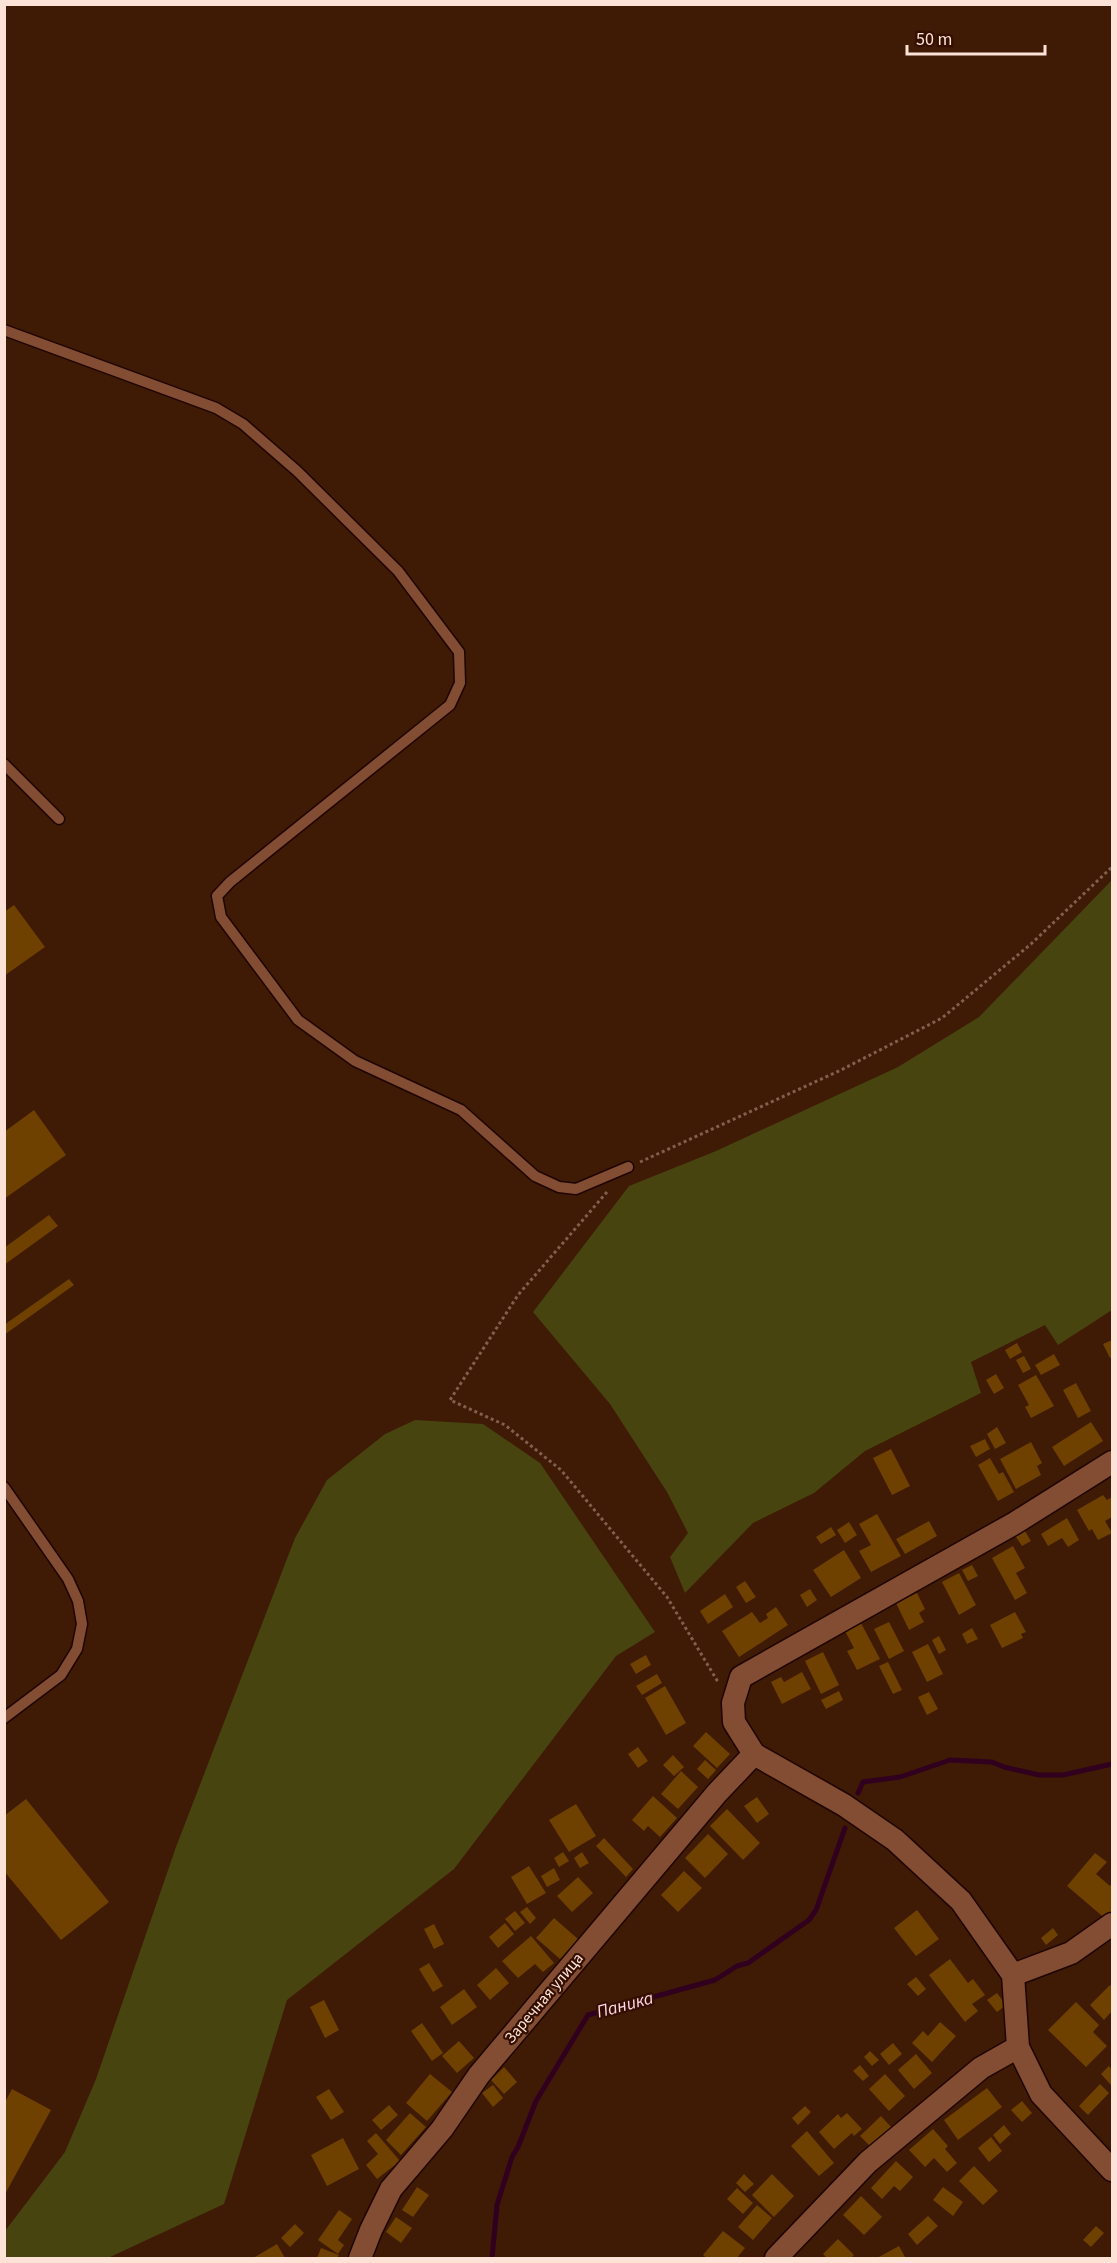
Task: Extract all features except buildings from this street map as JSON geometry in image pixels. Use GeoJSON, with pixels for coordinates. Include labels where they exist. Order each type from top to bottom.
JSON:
{"type":"FeatureCollection","features":[{"type":"Feature","properties":{"kind":"street"},"geometry":{"type":"LineString","coordinates":[[1113,1462],[1015,1523],[741,1677],[733,1703],[734,1722],[754,1754],[844,1805],[895,1840],[961,1901],[1013,1975],[1018,2047],[1041,2094],[1113,2170]]}},
{"type":"Feature","properties":{"kind":"street","name":"Заречная улица"},"geometry":{"type":"LineString","coordinates":[[360,2259],[391,2189],[442,2129],[478,2075],[717,1793],[754,1754]]}},
{"type":"Feature","properties":{"kind":"street"},"geometry":{"type":"LineString","coordinates":[[1013,1975],[1071,1953],[1113,1924]]}},
{"type":"Feature","properties":{"kind":"street"},"geometry":{"type":"LineString","coordinates":[[776,2259],[868,2162],[981,2068],[1018,2047]]}},
{"type":"Feature","properties":{"kind":"lane"},"geometry":{"type":"LineString","coordinates":[[4,330],[216,408],[243,424],[297,471],[398,572],[459,652],[460,683],[450,705],[230,882],[217,896],[221,917],[298,1020],[355,1061],[461,1110],[535,1176],[559,1187],[576,1189],[628,1167]]}},
{"type":"Feature","properties":{"kind":"lane"},"geometry":{"type":"LineString","coordinates":[[4,764],[59,819]]}},
{"type":"Feature","properties":{"kind":"lane"},"geometry":{"type":"LineString","coordinates":[[4,1487],[68,1579],[78,1601],[82,1624],[77,1649],[61,1675],[4,1718]]}},
{"type":"Feature","properties":{"kind":"path"},"geometry":{"type":"LineString","coordinates":[[733,1703],[710,1671],[667,1597],[561,1470],[505,1425],[450,1400],[518,1295],[628,1167],[841,1070],[942,1018],[1031,944],[1113,867]]}},
{"type":"Feature","properties":{"kind":"shaded area"},"geometry":{"type":"Polygon","coordinates":[[[1112,880],[1112,1310],[1058,1345],[1045,1325],[971,1362],[981,1393],[865,1451],[814,1493],[753,1523],[685,1593],[670,1557],[688,1533],[667,1492],[610,1404],[533,1312],[629,1186],[716,1151],[898,1067],[979,1017],[1112,880]]]}},
{"type":"Feature","properties":{"kind":"shaded area"},"geometry":{"type":"Polygon","coordinates":[[[415,1420],[483,1424],[540,1463],[655,1632],[616,1656],[454,1869],[287,2000],[224,2204],[108,2258],[5,2258],[5,2231],[65,2152],[96,2079],[176,1847],[295,1538],[327,1480],[385,1434],[415,1420]]]}},
{"type":"Feature","properties":{"kind":"waterway","name":"Паника"},"geometry":{"type":"LineString","coordinates":[[858,1793],[863,1782],[900,1777],[950,1760],[992,1762],[1039,1775],[1063,1775],[1112,1764]]}},
{"type":"Feature","properties":{"kind":"waterway","name":"Паника"},"geometry":{"type":"LineString","coordinates":[[492,2258],[497,2205],[512,2157],[536,2101],[588,2015],[715,1980],[737,1966],[748,1963],[809,1920],[816,1910],[845,1828]]}}]}
